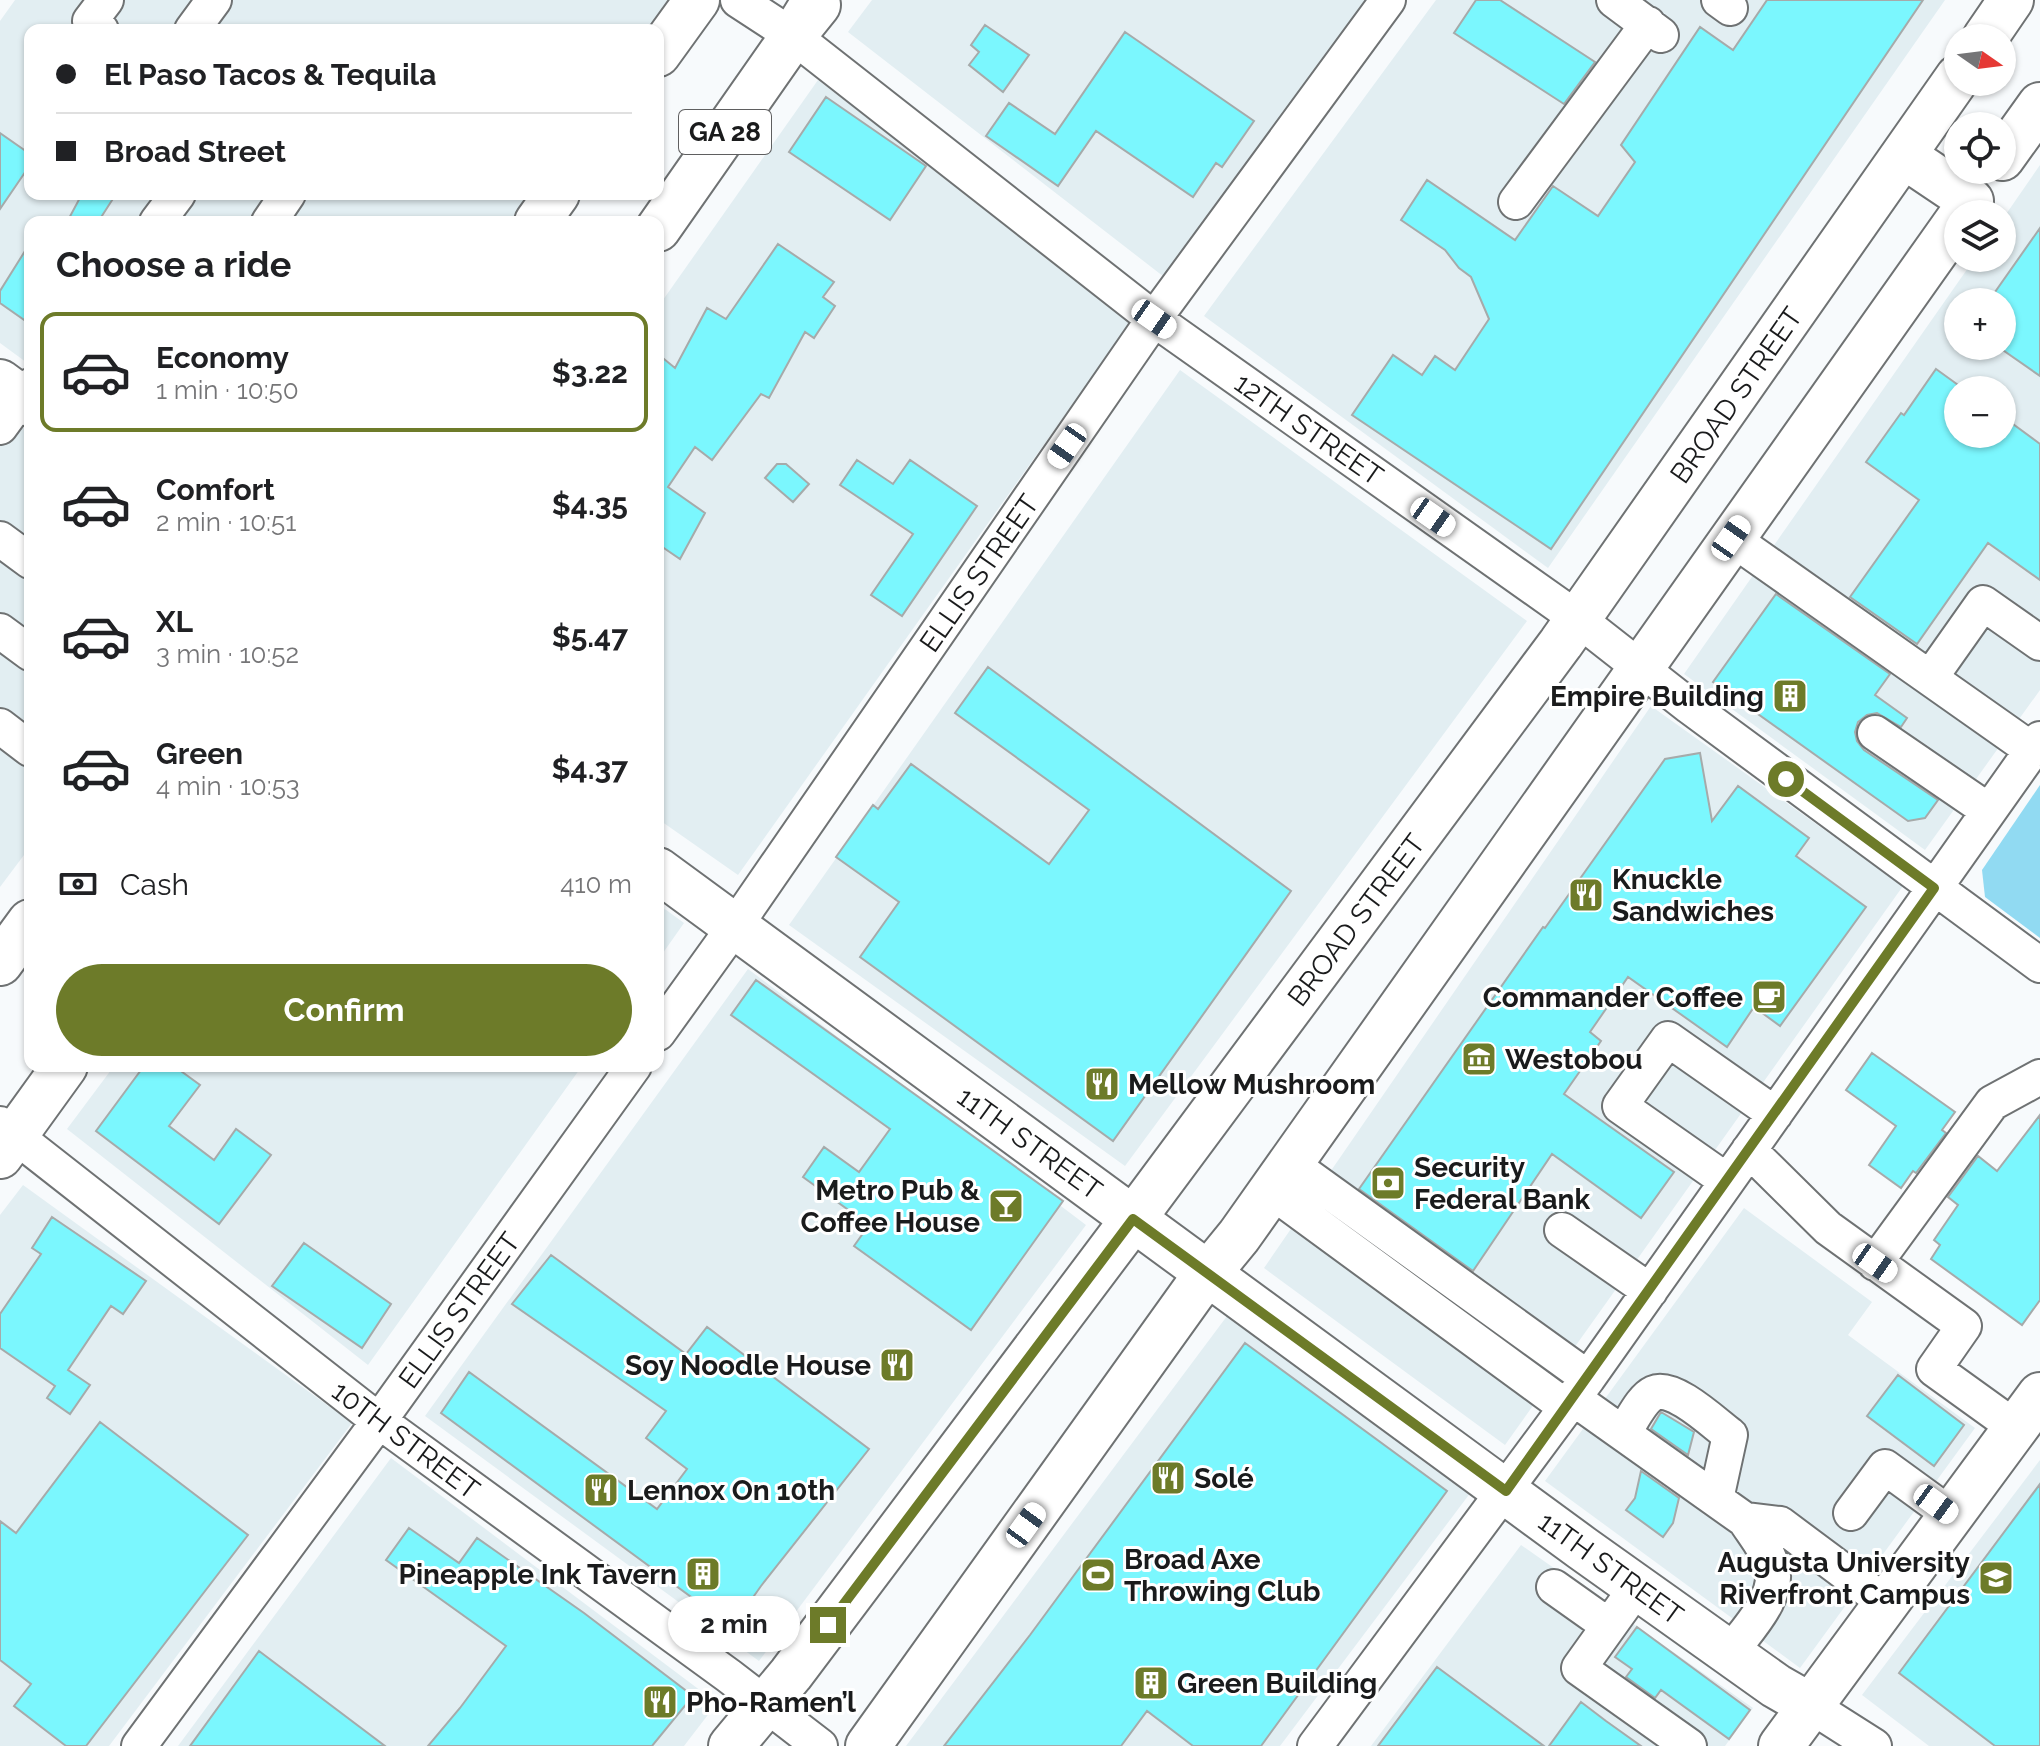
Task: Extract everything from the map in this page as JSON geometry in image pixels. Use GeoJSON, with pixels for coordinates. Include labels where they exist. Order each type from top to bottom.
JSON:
{"type":"FeatureCollection","features":[{"type":"Feature","properties":{"kind":"main road"},"geometry":{"type":"LineString","coordinates":[[664,46],[697,0]]}},
{"type":"Feature","properties":{"kind":"main road"},"geometry":{"type":"LineString","coordinates":[[804,18],[822,0]]}},
{"type":"Feature","properties":{"kind":"main road"},"geometry":{"type":"LineString","coordinates":[[1995,24],[2011,0]]}},
{"type":"Feature","properties":{"kind":"main road","name":"GA 28"},"geometry":{"type":"LineString","coordinates":[[664,220],[804,18]]}},
{"type":"Feature","properties":{"kind":"main road","name":"BROAD STREET"},"geometry":{"type":"LineString","coordinates":[[731,1746],[791,1674],[1133,1219],[1578,619],[1945,96]]}},
{"type":"Feature","properties":{"kind":"main road"},"geometry":{"type":"LineString","coordinates":[[2016,138],[2040,105]]}},
{"type":"Feature","properties":{"kind":"main road"},"geometry":{"type":"LineString","coordinates":[[1904,156],[1970,200]]}},
{"type":"Feature","properties":{"kind":"main road"},"geometry":{"type":"LineString","coordinates":[[868,1746],[1281,1177],[1944,239]]}},
{"type":"Feature","properties":{"kind":"main road","name":"11TH STREET"},"geometry":{"type":"LineString","coordinates":[[664,874],[1637,1587],[1776,1686],[1811,1706]]}},
{"type":"Feature","properties":{"kind":"main road"},"geometry":{"type":"LineString","coordinates":[[0,963],[24,930]]}},
{"type":"Feature","properties":{"kind":"main road"},"geometry":{"type":"LineString","coordinates":[[5,1138],[60,1072]]}},
{"type":"Feature","properties":{"kind":"main road"},"geometry":{"type":"LineString","coordinates":[[1781,1746],[2028,1412]]}},
{"type":"Feature","properties":{"kind":"street"},"geometry":{"type":"LineString","coordinates":[[94,24],[90,21],[106,0]]}},
{"type":"Feature","properties":{"kind":"street"},"geometry":{"type":"LineString","coordinates":[[196,24],[214,0]]}},
{"type":"Feature","properties":{"kind":"street","name":"12TH STREET"},"geometry":{"type":"LineString","coordinates":[[738,0],[804,18],[1154,319],[1578,619],[2040,965]]}},
{"type":"Feature","properties":{"kind":"street","name":"ELLIS STREET"},"geometry":{"type":"LineString","coordinates":[[664,1025],[1154,319],[1388,0]]}},
{"type":"Feature","properties":{"kind":"street"},"geometry":{"type":"LineString","coordinates":[[1516,202],[1654,30],[1614,0]]}},
{"type":"Feature","properties":{"kind":"street"},"geometry":{"type":"LineString","coordinates":[[1315,1746],[1576,1394],[2036,744],[1930,678],[1731,538]]}},
{"type":"Feature","properties":{"kind":"street"},"geometry":{"type":"LineString","coordinates":[[0,539],[24,557]]}},
{"type":"Feature","properties":{"kind":"street"},"geometry":{"type":"LineString","coordinates":[[1930,678],[1983,603],[2040,643]]}},
{"type":"Feature","properties":{"kind":"street"},"geometry":{"type":"LineString","coordinates":[[0,631],[24,649]]}},
{"type":"Feature","properties":{"kind":"street"},"geometry":{"type":"LineString","coordinates":[[0,726],[24,744]]}},
{"type":"Feature","properties":{"kind":"street"},"geometry":{"type":"LineString","coordinates":[[1875,733],[1989,811]]}},
{"type":"Feature","properties":{"kind":"street"},"geometry":{"type":"LineString","coordinates":[[1727,1181],[1620,1106],[1660,1050],[1668,1039],[1775,1114]]}},
{"type":"Feature","properties":{"kind":"street","name":"ELLIS STREET"},"geometry":{"type":"LineString","coordinates":[[139,1746],[379,1421],[630,1072]]}},
{"type":"Feature","properties":{"kind":"street"},"geometry":{"type":"LineString","coordinates":[[1875,1263],[1992,1103],[2040,1077]]}},
{"type":"Feature","properties":{"kind":"street","name":"10TH STREET"},"geometry":{"type":"LineString","coordinates":[[5,1138],[379,1421],[820,1746]]}},
{"type":"Feature","properties":{"kind":"street"},"geometry":{"type":"LineString","coordinates":[[1749,1150],[1828,1228],[1964,1326],[1934,1369],[2028,1412]]}},
{"type":"Feature","properties":{"kind":"street"},"geometry":{"type":"LineString","coordinates":[[1281,1177],[1576,1394],[1623,1433],[1745,1520],[1771,1565],[1774,1580],[1770,1595],[1730,1653]]}},
{"type":"Feature","properties":{"kind":"street"},"geometry":{"type":"LineString","coordinates":[[1562,1230],[1650,1291]]}},
{"type":"Feature","properties":{"kind":"street"},"geometry":{"type":"LineString","coordinates":[[1623,1433],[1646,1399],[1656,1391],[1667,1391],[1679,1397],[1730,1435],[1716,1499]]}},
{"type":"Feature","properties":{"kind":"street"},"geometry":{"type":"LineString","coordinates":[[1851,1513],[1885,1467],[1951,1515]]}},
{"type":"Feature","properties":{"kind":"street"},"geometry":{"type":"LineString","coordinates":[[1745,1520],[1780,1524],[1886,1603]]}},
{"type":"Feature","properties":{"kind":"street"},"geometry":{"type":"LineString","coordinates":[[1554,1587],[1609,1626]]}},
{"type":"Feature","properties":{"kind":"street"},"geometry":{"type":"LineString","coordinates":[[1637,1587],[1579,1668],[1689,1746]]}},
{"type":"Feature","properties":{"kind":"street","name":"11TH STREET"},"geometry":{"type":"LineString","coordinates":[[1811,1706],[1874,1746]]}},
{"type":"Feature","properties":{"kind":"shaded area"},"geometry":{"type":"Polygon","coordinates":[[[15,0],[670,0],[653,24],[24,24],[24,200],[525,200],[513,216],[24,216],[24,361],[0,343],[0,21],[15,0]]]}},
{"type":"Feature","properties":{"kind":"shaded area"},"geometry":{"type":"Polygon","coordinates":[[[872,0],[1367,0],[1168,280],[848,32],[872,0]]]}},
{"type":"Feature","properties":{"kind":"shaded area"},"geometry":{"type":"Polygon","coordinates":[[[1436,0],[1945,0],[1548,568],[1204,316],[1436,0]]]}},
{"type":"Feature","properties":{"kind":"shaded area"},"geometry":{"type":"Polygon","coordinates":[[[818,80],[1131,322],[738,875],[664,823],[664,298],[818,80]]]}},
{"type":"Feature","properties":{"kind":"shaded area"},"geometry":{"type":"Polygon","coordinates":[[[2040,165],[2040,690],[1925,850],[1684,674],[1944,302],[1944,360],[2016,360],[2016,288],[1954,288],[1965,272],[2016,272],[2016,200],[2040,165]]]}},
{"type":"Feature","properties":{"kind":"shaded area"},"geometry":{"type":"Polygon","coordinates":[[[1180,370],[1527,621],[1125,1166],[789,925],[1180,370]]]}},
{"type":"Feature","properties":{"kind":"shaded area"},"geometry":{"type":"Polygon","coordinates":[[[0,411],[24,429],[24,855],[0,887],[0,411]]]}},
{"type":"Feature","properties":{"kind":"shaded area"},"geometry":{"type":"Polygon","coordinates":[[[1651,706],[1903,886],[1505,1445],[1264,1268],[1651,706]]]}},
{"type":"Feature","properties":{"kind":"shaded area"},"geometry":{"type":"Polygon","coordinates":[[[2040,785],[2040,938],[1985,897],[1982,870],[2040,785]]]}},
{"type":"Feature","properties":{"kind":"shaded area"},"geometry":{"type":"Polygon","coordinates":[[[664,908],[684,923],[664,951],[664,908]]]}},
{"type":"Feature","properties":{"kind":"shaded area"},"geometry":{"type":"Polygon","coordinates":[[[748,969],[1086,1225],[759,1661],[425,1416],[748,969]]]}},
{"type":"Feature","properties":{"kind":"shaded area"},"geometry":{"type":"Polygon","coordinates":[[[110,1072],[578,1072],[368,1365],[67,1129],[110,1072]]]}},
{"type":"Feature","properties":{"kind":"shaded area"},"geometry":{"type":"Polygon","coordinates":[[[23,1185],[352,1423],[109,1746],[0,1746],[0,1215],[23,1185]]]}},
{"type":"Feature","properties":{"kind":"shaded area"},"geometry":{"type":"Polygon","coordinates":[[[1744,1208],[1872,1302],[1848,1335],[1975,1428],[1800,1668],[1545,1481],[1744,1208]]]}},
{"type":"Feature","properties":{"kind":"shaded area"},"geometry":{"type":"Polygon","coordinates":[[[1233,1308],[1471,1492],[1280,1746],[906,1746],[1233,1308]]]}},
{"type":"Feature","properties":{"kind":"shaded area"},"geometry":{"type":"Polygon","coordinates":[[[391,1458],[717,1703],[684,1746],[178,1746],[391,1458]]]}},
{"type":"Feature","properties":{"kind":"shaded area","name":"Augusta University Riverfront Campus"},"geometry":{"type":"Polygon","coordinates":[[[2040,1460],[2040,1746],[1929,1746],[1862,1695],[2040,1460]]]}},
{"type":"Feature","properties":{"kind":"shaded area"},"geometry":{"type":"Polygon","coordinates":[[[1521,1545],[1753,1708],[1725,1746],[1371,1746],[1521,1545]]]}},
{"type":"Feature","properties":{"kind":"building"},"geometry":{"type":"Polygon","coordinates":[[[1476,0],[1500,0],[1595,62],[1564,104],[1454,33],[1476,0]]]}},
{"type":"Feature","properties":{"kind":"building"},"geometry":{"type":"Polygon","coordinates":[[[1767,0],[1923,0],[1551,549],[1352,415],[1393,355],[1422,375],[1435,356],[1455,370],[1489,319],[1471,277],[1459,268],[1445,250],[1401,220],[1427,180],[1515,240],[1553,186],[1598,216],[1635,162],[1621,145],[1700,27],[1733,50],[1767,0]]]}},
{"type":"Feature","properties":{"kind":"building"},"geometry":{"type":"Polygon","coordinates":[[[985,25],[1029,55],[1003,92],[969,65],[979,52],[971,45],[985,25]]]}},
{"type":"Feature","properties":{"kind":"building"},"geometry":{"type":"Polygon","coordinates":[[[1125,32],[1254,121],[1222,167],[1216,163],[1193,197],[1096,131],[1058,186],[986,136],[1009,103],[1055,134],[1125,32]]]}},
{"type":"Feature","properties":{"kind":"building"},"geometry":{"type":"Polygon","coordinates":[[[826,97],[926,166],[890,220],[789,152],[826,97]]]}},
{"type":"Feature","properties":{"kind":"building"},"geometry":{"type":"Polygon","coordinates":[[[0,133],[24,150],[24,174],[0,209],[0,133]]]}},
{"type":"Feature","properties":{"kind":"building"},"geometry":{"type":"Polygon","coordinates":[[[79,200],[112,200],[102,216],[70,216],[79,200]]]}},
{"type":"Feature","properties":{"kind":"building"},"geometry":{"type":"Polygon","coordinates":[[[2040,228],[2040,376],[2016,359],[2016,288],[1998,288],[2009,272],[2016,272],[2016,262],[2040,228]]]}},
{"type":"Feature","properties":{"kind":"building"},"geometry":{"type":"Polygon","coordinates":[[[778,244],[834,282],[823,297],[835,306],[814,338],[805,332],[769,398],[761,394],[712,460],[695,447],[668,487],[705,513],[680,559],[664,548],[664,359],[675,368],[707,308],[726,319],[778,244]]]}},
{"type":"Feature","properties":{"kind":"building"},"geometry":{"type":"Polygon","coordinates":[[[24,253],[24,320],[0,303],[0,291],[24,253]]]}},
{"type":"Feature","properties":{"kind":"building"},"geometry":{"type":"Polygon","coordinates":[[[1936,369],[1946,376],[1944,448],[2016,448],[2016,426],[2040,444],[2040,580],[1988,543],[1917,644],[1850,597],[1919,500],[1866,462],[1901,413],[1904,415],[1936,369]]]}},
{"type":"Feature","properties":{"kind":"building"},"geometry":{"type":"Polygon","coordinates":[[[857,460],[893,484],[910,460],[977,506],[902,616],[871,595],[913,534],[840,485],[857,460]]]}},
{"type":"Feature","properties":{"kind":"building"},"geometry":{"type":"Polygon","coordinates":[[[777,464],[786,464],[809,484],[793,502],[765,478],[777,464]]]}},
{"type":"Feature","properties":{"kind":"building"},"geometry":{"type":"Polygon","coordinates":[[[1776,594],[1890,674],[1875,695],[1907,718],[1901,727],[1877,713],[1867,715],[1858,722],[1855,732],[1857,741],[1864,750],[1938,800],[1925,818],[1908,821],[1713,682],[1776,594]]]}},
{"type":"Feature","properties":{"kind":"building"},"geometry":{"type":"Polygon","coordinates":[[[988,667],[1291,891],[1113,1141],[860,957],[899,902],[836,857],[873,805],[878,809],[911,764],[1049,864],[1089,810],[955,713],[988,667]]]}},
{"type":"Feature","properties":{"kind":"building"},"geometry":{"type":"Polygon","coordinates":[[[1700,753],[1712,821],[1738,786],[1809,838],[1796,856],[1866,907],[1780,1026],[1754,1007],[1727,1047],[1628,977],[1590,1032],[1601,1041],[1564,1094],[1674,1172],[1641,1218],[1552,1154],[1473,1271],[1359,1189],[1665,759],[1700,753]]]}},
{"type":"Feature","properties":{"kind":"building"},"geometry":{"type":"Polygon","coordinates":[[[756,980],[1063,1201],[971,1330],[854,1246],[869,1225],[803,1177],[824,1147],[859,1172],[890,1129],[731,1015],[756,980]]]}},
{"type":"Feature","properties":{"kind":"building"},"geometry":{"type":"Polygon","coordinates":[[[1872,1053],[1955,1112],[1942,1130],[1946,1133],[1901,1188],[1869,1165],[1896,1126],[1846,1090],[1872,1053]]]}},
{"type":"Feature","properties":{"kind":"building"},"geometry":{"type":"Polygon","coordinates":[[[140,1072],[182,1072],[200,1085],[169,1126],[214,1160],[236,1129],[271,1155],[219,1224],[96,1131],[140,1072]]]}},
{"type":"Feature","properties":{"kind":"building"},"geometry":{"type":"Polygon","coordinates":[[[2040,1115],[2040,1300],[2022,1325],[1931,1259],[1940,1245],[1934,1240],[1958,1205],[1948,1197],[1978,1156],[1997,1171],[2040,1115]]]}},
{"type":"Feature","properties":{"kind":"building"},"geometry":{"type":"Polygon","coordinates":[[[52,1217],[146,1281],[123,1314],[111,1306],[68,1370],[90,1385],[70,1414],[47,1398],[55,1386],[0,1348],[0,1314],[41,1254],[32,1248],[52,1217]]]}},
{"type":"Feature","properties":{"kind":"building"},"geometry":{"type":"Polygon","coordinates":[[[304,1243],[391,1304],[362,1348],[272,1286],[304,1243]]]}},
{"type":"Feature","properties":{"kind":"building"},"geometry":{"type":"Polygon","coordinates":[[[551,1255],[686,1354],[707,1327],[869,1449],[732,1627],[441,1413],[469,1372],[657,1509],[687,1469],[646,1438],[666,1411],[512,1304],[551,1255]]]}},
{"type":"Feature","properties":{"kind":"building"},"geometry":{"type":"Polygon","coordinates":[[[1245,1343],[1447,1491],[1261,1746],[1193,1746],[1147,1711],[1121,1746],[944,1746],[1030,1635],[1245,1343]]]}},
{"type":"Feature","properties":{"kind":"building"},"geometry":{"type":"Polygon","coordinates":[[[1898,1375],[1964,1425],[1934,1466],[1867,1416],[1898,1375]]]}},
{"type":"Feature","properties":{"kind":"building"},"geometry":{"type":"Polygon","coordinates":[[[1661,1412],[1694,1432],[1688,1455],[1651,1429],[1661,1412]]]}},
{"type":"Feature","properties":{"kind":"building"},"geometry":{"type":"Polygon","coordinates":[[[100,1422],[248,1535],[86,1746],[66,1746],[14,1706],[31,1684],[0,1660],[0,1521],[16,1533],[100,1422]]]}},
{"type":"Feature","properties":{"kind":"building"},"geometry":{"type":"Polygon","coordinates":[[[1641,1471],[1679,1498],[1673,1523],[1663,1537],[1626,1510],[1635,1498],[1641,1471]]]}},
{"type":"Feature","properties":{"kind":"building","name":"Augusta University Riverfront Campus"},"geometry":{"type":"Polygon","coordinates":[[[2040,1484],[2040,1746],[1995,1746],[1899,1673],[2040,1484]]]}},
{"type":"Feature","properties":{"kind":"building"},"geometry":{"type":"Polygon","coordinates":[[[409,1528],[459,1563],[477,1538],[584,1613],[693,1696],[652,1746],[428,1746],[506,1646],[386,1560],[409,1528]]]}},
{"type":"Feature","properties":{"kind":"building"},"geometry":{"type":"Polygon","coordinates":[[[1637,1627],[1750,1710],[1729,1739],[1661,1690],[1655,1698],[1626,1677],[1632,1669],[1615,1657],[1637,1627]]]}},
{"type":"Feature","properties":{"kind":"building"},"geometry":{"type":"Polygon","coordinates":[[[259,1651],[385,1746],[190,1746],[259,1651]]]}},
{"type":"Feature","properties":{"kind":"building"},"geometry":{"type":"Polygon","coordinates":[[[1437,1667],[1544,1746],[1378,1746],[1437,1667]]]}},
{"type":"Feature","properties":{"kind":"building"},"geometry":{"type":"Polygon","coordinates":[[[1581,1702],[1606,1721],[1641,1746],[1549,1746],[1581,1702]]]}},
{"type":"Feature","properties":{"kind":"place","name":"Empire Building"},"geometry":{"type":"Point","coordinates":[1790,696]}},
{"type":"Feature","properties":{"kind":"place","name":"Knuckle Sandwiches"},"geometry":{"type":"Point","coordinates":[1586,895]}},
{"type":"Feature","properties":{"kind":"place","name":"Commander Coffee"},"geometry":{"type":"Point","coordinates":[1769,997]}},
{"type":"Feature","properties":{"kind":"place","name":"Westobou"},"geometry":{"type":"Point","coordinates":[1479,1059]}},
{"type":"Feature","properties":{"kind":"place","name":"Mellow Mushroom"},"geometry":{"type":"Point","coordinates":[1102,1084]}},
{"type":"Feature","properties":{"kind":"place","name":"Security Federal Bank"},"geometry":{"type":"Point","coordinates":[1388,1183]}},
{"type":"Feature","properties":{"kind":"place","name":"Metro Pub & Coffee House"},"geometry":{"type":"Point","coordinates":[1006,1206]}},
{"type":"Feature","properties":{"kind":"place","name":"Soy Noodle House"},"geometry":{"type":"Point","coordinates":[897,1365]}},
{"type":"Feature","properties":{"kind":"place","name":"Solé"},"geometry":{"type":"Point","coordinates":[1168,1478]}},
{"type":"Feature","properties":{"kind":"place","name":"Lennox On 10th"},"geometry":{"type":"Point","coordinates":[601,1490]}},
{"type":"Feature","properties":{"kind":"place","name":"Pineapple Ink Tavern"},"geometry":{"type":"Point","coordinates":[703,1574]}},
{"type":"Feature","properties":{"kind":"place","name":"Broad Axe Throwing Club"},"geometry":{"type":"Point","coordinates":[1098,1575]}},
{"type":"Feature","properties":{"kind":"place","name":"Augusta University Riverfront Campus"},"geometry":{"type":"Point","coordinates":[1996,1578]}},
{"type":"Feature","properties":{"kind":"place","name":"Green Building"},"geometry":{"type":"Point","coordinates":[1151,1683]}},
{"type":"Feature","properties":{"kind":"place","name":"Pho-Ramen’l"},"geometry":{"type":"Point","coordinates":[660,1702]}},
{"type":"Feature","properties":{"kind":"route"},"geometry":{"type":"LineString","coordinates":[[828,1625],[1133,1219],[1506,1491],[1934,888],[1786,779]]}}]}
